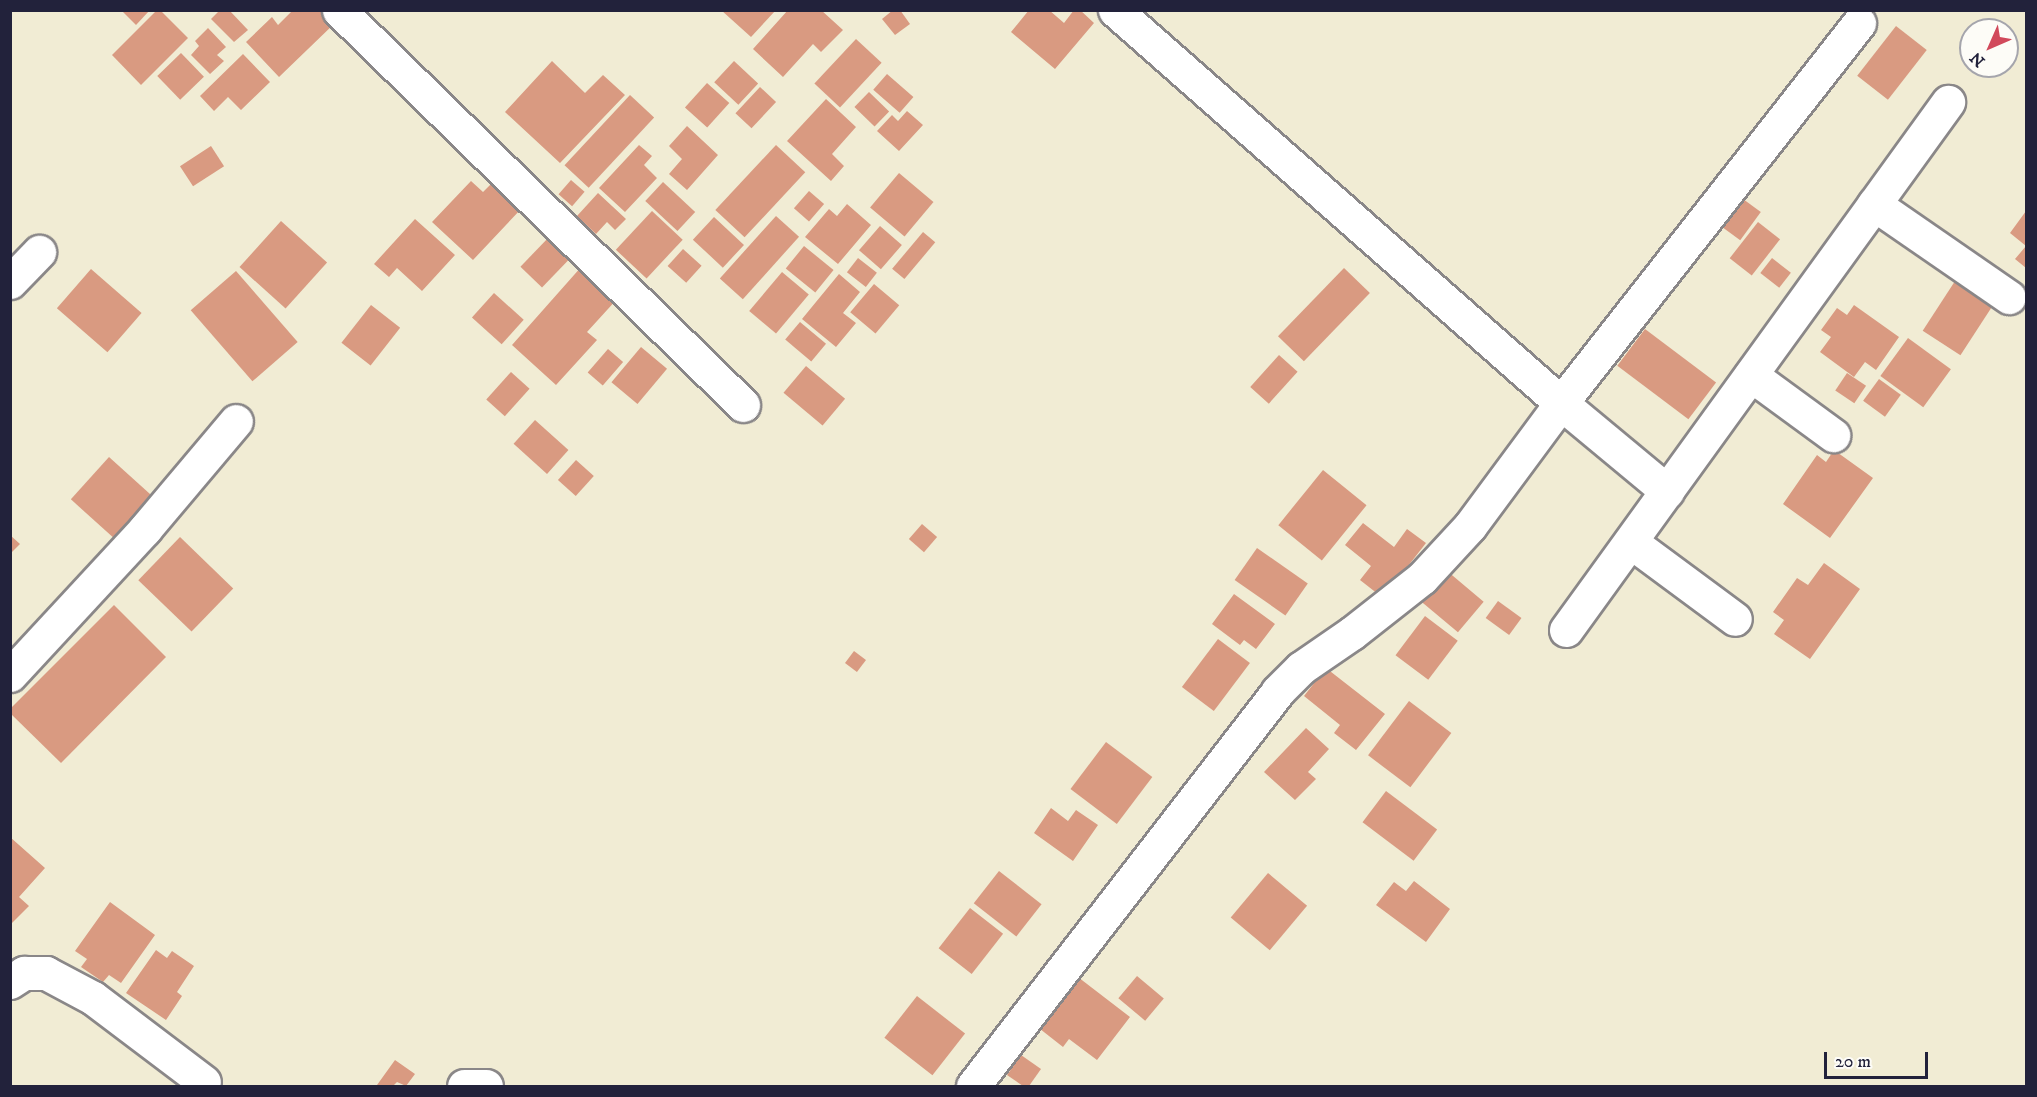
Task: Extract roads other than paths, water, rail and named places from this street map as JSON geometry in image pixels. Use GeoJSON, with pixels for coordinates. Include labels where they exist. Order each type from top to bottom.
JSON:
{"type":"FeatureCollection","features":[{"type":"Feature","properties":{"kind":"street"},"geometry":{"type":"LineString","coordinates":[[339,10],[743,405]]}},
{"type":"Feature","properties":{"kind":"street"},"geometry":{"type":"LineString","coordinates":[[1115,10],[1561,403],[1667,491]]}},
{"type":"Feature","properties":{"kind":"street"},"geometry":{"type":"LineString","coordinates":[[972,1086],[1277,692],[1301,668],[1352,633],[1422,578],[1470,526],[1561,403],[1859,23]]}},
{"type":"Feature","properties":{"kind":"street"},"geometry":{"type":"LineString","coordinates":[[1566,630],[1948,102]]}},
{"type":"Feature","properties":{"kind":"street"},"geometry":{"type":"LineString","coordinates":[[1874,204],[2009,297]]}},
{"type":"Feature","properties":{"kind":"street"},"geometry":{"type":"LineString","coordinates":[[10,282],[39,252]]}},
{"type":"Feature","properties":{"kind":"street"},"geometry":{"type":"LineString","coordinates":[[1751,375],[1833,435]]}},
{"type":"Feature","properties":{"kind":"street"},"geometry":{"type":"LineString","coordinates":[[10,675],[145,529],[236,421]]}},
{"type":"Feature","properties":{"kind":"street"},"geometry":{"type":"LineString","coordinates":[[1631,542],[1735,619]]}},
{"type":"Feature","properties":{"kind":"street"},"geometry":{"type":"LineString","coordinates":[[10,982],[24,973],[45,973],[93,998],[204,1082]]}},
{"type":"Feature","properties":{"kind":"street"},"geometry":{"type":"LineString","coordinates":[[464,1086],[486,1086]]}}]}
